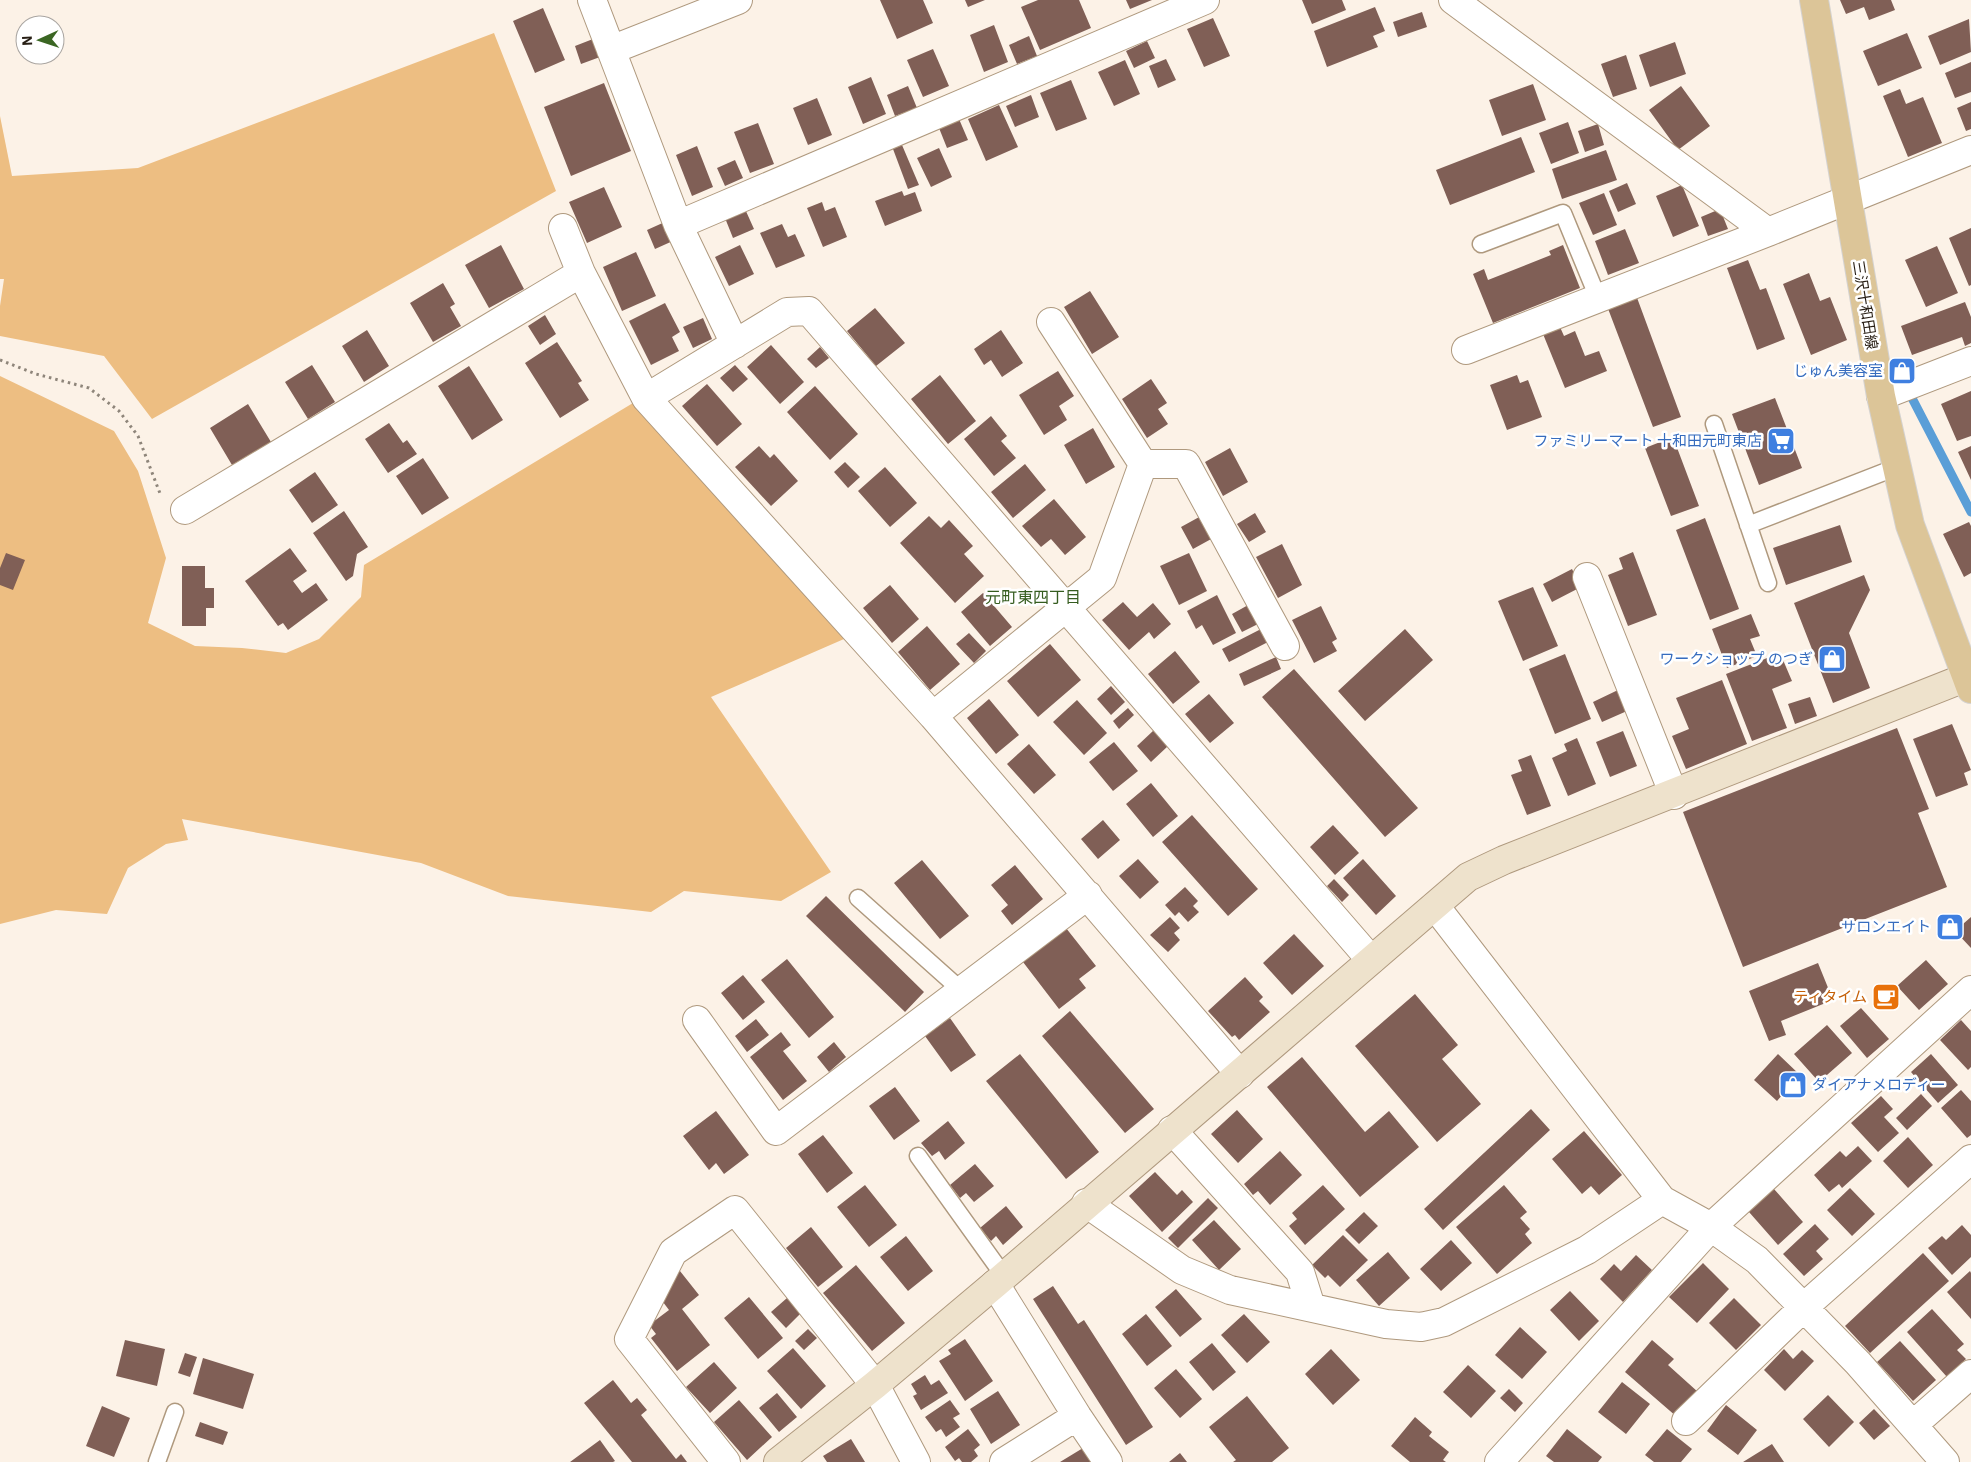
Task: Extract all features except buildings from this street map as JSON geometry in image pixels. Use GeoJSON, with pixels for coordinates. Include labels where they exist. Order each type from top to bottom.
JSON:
{"type":"FeatureCollection","features":[{"type":"Feature","properties":{"kind":"main road","name":"三沢十和田線"},"geometry":{"type":"LineString","coordinates":[[1814,0],[1849,200],[1865,313],[1881,396],[1910,525],[1970,681]]}},
{"type":"Feature","properties":{"kind":"street"},"geometry":{"type":"LineString","coordinates":[[592,0],[678,225],[735,344]]}},
{"type":"Feature","properties":{"kind":"street"},"geometry":{"type":"LineString","coordinates":[[611,50],[738,0]]}},
{"type":"Feature","properties":{"kind":"street"},"geometry":{"type":"LineString","coordinates":[[678,225],[1205,0]]}},
{"type":"Feature","properties":{"kind":"street"},"geometry":{"type":"LineString","coordinates":[[1452,0],[1768,232]]}},
{"type":"Feature","properties":{"kind":"street"},"geometry":{"type":"LineString","coordinates":[[1466,350],[1849,200],[1971,150]]}},
{"type":"Feature","properties":{"kind":"street"},"geometry":{"type":"LineString","coordinates":[[563,228],[581,273],[646,398],[933,716],[1240,1074]]}},
{"type":"Feature","properties":{"kind":"street"},"geometry":{"type":"LineString","coordinates":[[185,510],[581,273]]}},
{"type":"Feature","properties":{"kind":"street"},"geometry":{"type":"LineString","coordinates":[[646,398],[787,312],[808,311],[1371,960]]}},
{"type":"Feature","properties":{"kind":"street"},"geometry":{"type":"LineString","coordinates":[[1051,322],[1143,464]]}},
{"type":"Feature","properties":{"kind":"street"},"geometry":{"type":"LineString","coordinates":[[1881,396],[1971,360]]}},
{"type":"Feature","properties":{"kind":"street"},"geometry":{"type":"LineString","coordinates":[[933,716],[1102,578],[1143,464]]}},
{"type":"Feature","properties":{"kind":"street"},"geometry":{"type":"LineString","coordinates":[[1143,464],[1186,464],[1285,646]]}},
{"type":"Feature","properties":{"kind":"street"},"geometry":{"type":"LineString","coordinates":[[1587,577],[1674,794]]}},
{"type":"Feature","properties":{"kind":"street"},"geometry":{"type":"LineString","coordinates":[[778,1462],[874,1385],[999,1280],[1086,1203],[1240,1074],[1468,877],[1504,860],[1970,681]]}},
{"type":"Feature","properties":{"kind":"street"},"geometry":{"type":"LineString","coordinates":[[697,1020],[776,1131],[1088,895]]}},
{"type":"Feature","properties":{"kind":"street"},"geometry":{"type":"LineString","coordinates":[[1435,906],[1662,1200],[1711,1226],[1757,1260],[1804,1306],[1914,1424],[1945,1462]]}},
{"type":"Feature","properties":{"kind":"street"},"geometry":{"type":"LineString","coordinates":[[1499,1462],[1711,1226],[1971,990]]}},
{"type":"Feature","properties":{"kind":"street"},"geometry":{"type":"LineString","coordinates":[[1172,1130],[1300,1272],[1311,1307]]}},
{"type":"Feature","properties":{"kind":"street"},"geometry":{"type":"LineString","coordinates":[[1686,1420],[1804,1306],[1971,1159]]}},
{"type":"Feature","properties":{"kind":"street"},"geometry":{"type":"LineString","coordinates":[[1086,1203],[1182,1270],[1230,1290],[1386,1324],[1421,1327],[1444,1322],[1587,1250],[1662,1200]]}},
{"type":"Feature","properties":{"kind":"street"},"geometry":{"type":"LineString","coordinates":[[726,1462],[629,1339],[673,1252],[734,1210],[874,1385],[916,1462]]}},
{"type":"Feature","properties":{"kind":"street"},"geometry":{"type":"LineString","coordinates":[[999,1280],[1077,1416],[1108,1462]]}},
{"type":"Feature","properties":{"kind":"street"},"geometry":{"type":"LineString","coordinates":[[1914,1424],[1971,1374]]}},
{"type":"Feature","properties":{"kind":"street"},"geometry":{"type":"LineString","coordinates":[[1004,1462],[1077,1416]]}},
{"type":"Feature","properties":{"kind":"lane"},"geometry":{"type":"LineString","coordinates":[[1482,244],[1563,213],[1598,298]]}},
{"type":"Feature","properties":{"kind":"lane"},"geometry":{"type":"LineString","coordinates":[[1714,424],[1768,583]]}},
{"type":"Feature","properties":{"kind":"lane"},"geometry":{"type":"LineString","coordinates":[[1748,525],[1897,467]]}},
{"type":"Feature","properties":{"kind":"lane"},"geometry":{"type":"LineString","coordinates":[[858,898],[962,991]]}},
{"type":"Feature","properties":{"kind":"lane"},"geometry":{"type":"LineString","coordinates":[[918,1156],[999,1280]]}},
{"type":"Feature","properties":{"kind":"lane"},"geometry":{"type":"LineString","coordinates":[[157,1462],[175,1412]]}},
{"type":"Feature","properties":{"kind":"path"},"geometry":{"type":"LineString","coordinates":[[0,360],[36,374],[89,388],[119,411],[138,436],[160,494],[170,508],[185,510]]}},
{"type":"Feature","properties":{"kind":"shaded area"},"geometry":{"type":"Polygon","coordinates":[[[494,33],[556,191],[152,419],[104,356],[0,336],[0,306],[4,279],[0,279],[0,116],[12,176],[138,168],[494,33]]]}},
{"type":"Feature","properties":{"kind":"shaded area"},"geometry":{"type":"Polygon","coordinates":[[[0,376],[114,431],[138,471],[166,558],[148,623],[195,646],[242,648],[286,653],[319,639],[361,597],[364,565],[633,403],[844,639],[711,697],[831,872],[781,901],[684,891],[651,912],[508,896],[421,863],[182,819],[188,840],[166,844],[128,868],[107,914],[56,910],[0,924],[0,376]]]}},
{"type":"Feature","properties":{"kind":"waterway"},"geometry":{"type":"LineString","coordinates":[[1913,400],[1971,512]]}},
{"type":"Feature","properties":{"kind":"place","name":"じゅん美容室"},"geometry":{"type":"Point","coordinates":[1902,371]}},
{"type":"Feature","properties":{"kind":"place","name":"ファミリーマート 十和田元町東店"},"geometry":{"type":"Point","coordinates":[1781,441]}},
{"type":"Feature","properties":{"kind":"place","name":"ワークショップ のつぎ"},"geometry":{"type":"Point","coordinates":[1832,659]}},
{"type":"Feature","properties":{"kind":"place","name":"サロンエイト"},"geometry":{"type":"Point","coordinates":[1950,927]}},
{"type":"Feature","properties":{"kind":"place","name":"ティタイム"},"geometry":{"type":"Point","coordinates":[1886,997]}},
{"type":"Feature","properties":{"kind":"place","name":"ダイアナメロディー"},"geometry":{"type":"Point","coordinates":[1793,1085]}},
{"type":"Feature","properties":{"kind":"district","name":"元町東四丁目"},"geometry":{"type":"Point","coordinates":[1033,597]}}]}
